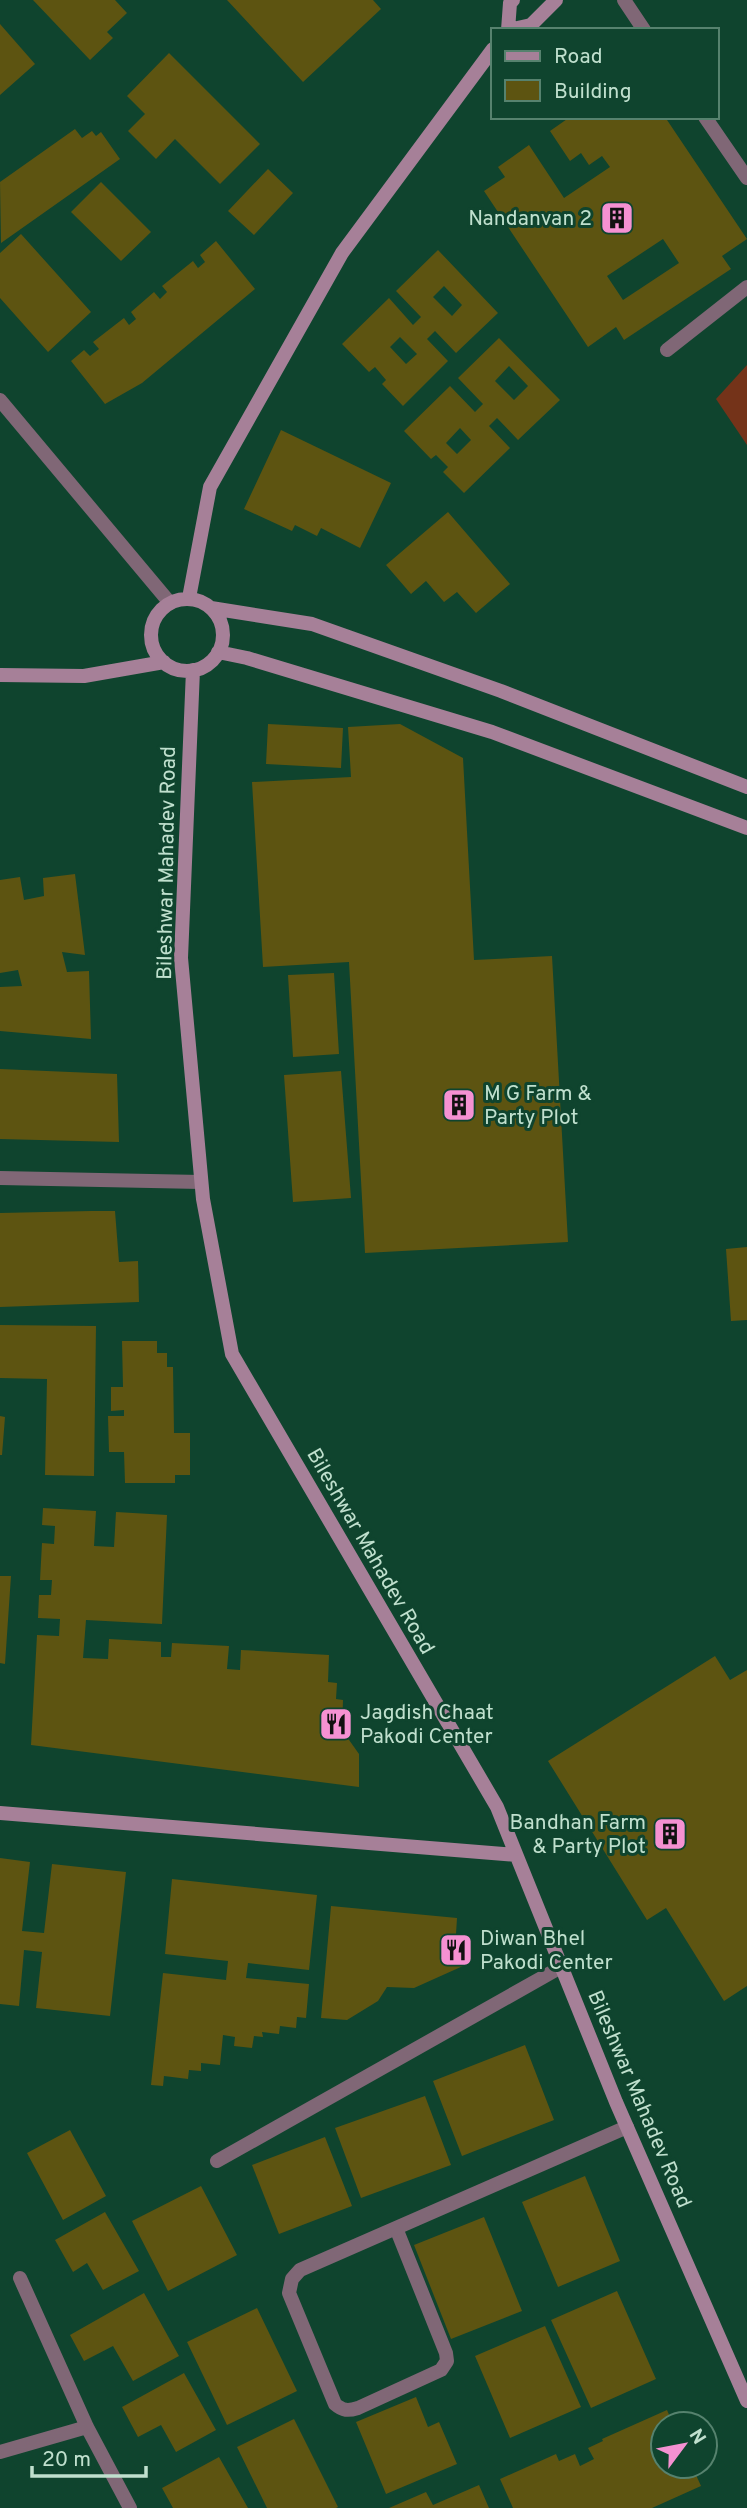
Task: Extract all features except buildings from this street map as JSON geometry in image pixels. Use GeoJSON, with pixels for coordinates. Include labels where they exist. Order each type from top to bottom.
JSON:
{"type":"FeatureCollection","features":[{"type":"Feature","properties":{"kind":"street"},"geometry":{"type":"LineString","coordinates":[[508,28],[510,3],[513,0]]}},
{"type":"Feature","properties":{"kind":"street"},"geometry":{"type":"LineString","coordinates":[[516,28],[531,24],[556,0]]}},
{"type":"Feature","properties":{"kind":"street"},"geometry":{"type":"LineString","coordinates":[[624,0],[643,28]]}},
{"type":"Feature","properties":{"kind":"street"},"geometry":{"type":"LineString","coordinates":[[189,598],[210,487],[342,253],[491,52]]}},
{"type":"Feature","properties":{"kind":"street"},"geometry":{"type":"LineString","coordinates":[[706,119],[747,178]]}},
{"type":"Feature","properties":{"kind":"street"},"geometry":{"type":"LineString","coordinates":[[667,350],[747,287]]}},
{"type":"Feature","properties":{"kind":"street"},"geometry":{"type":"LineString","coordinates":[[0,400],[170,603]]}},
{"type":"Feature","properties":{"kind":"street"},"geometry":{"type":"LineString","coordinates":[[211,608],[220,621],[223,637],[218,652],[208,664],[193,670],[178,670],[164,663],[153,649],[150,631],[156,615],[170,603],[189,598],[211,608],[312,624],[501,691],[747,787]]}},
{"type":"Feature","properties":{"kind":"street"},"geometry":{"type":"LineString","coordinates":[[218,652],[247,658],[492,733],[747,828]]}},
{"type":"Feature","properties":{"kind":"street"},"geometry":{"type":"LineString","coordinates":[[0,675],[84,676],[164,663]]}},
{"type":"Feature","properties":{"kind":"street","name":"Bileshwar Mahadev Road"},"geometry":{"type":"LineString","coordinates":[[193,670],[181,958],[201,1182],[232,1354],[497,1807],[627,2127],[747,2401]]}},
{"type":"Feature","properties":{"kind":"street"},"geometry":{"type":"LineString","coordinates":[[0,1178],[201,1182]]}},
{"type":"Feature","properties":{"kind":"street"},"geometry":{"type":"LineString","coordinates":[[0,1813],[516,1855]]}},
{"type":"Feature","properties":{"kind":"street"},"geometry":{"type":"LineString","coordinates":[[217,2161],[561,1967]]}},
{"type":"Feature","properties":{"kind":"street"},"geometry":{"type":"LineString","coordinates":[[396,2228],[447,2361],[441,2370],[358,2408],[341,2410],[335,2404],[289,2293],[292,2279],[300,2270],[396,2228],[627,2127]]}},
{"type":"Feature","properties":{"kind":"street"},"geometry":{"type":"LineString","coordinates":[[20,2278],[87,2427],[130,2508]]}},
{"type":"Feature","properties":{"kind":"street"},"geometry":{"type":"LineString","coordinates":[[0,2452],[87,2427]]}},
{"type":"Feature","properties":{"kind":"shaded area"},"geometry":{"type":"Polygon","coordinates":[[[747,365],[747,445],[716,399],[747,365]]]}},
{"type":"Feature","properties":{"kind":"place","name":"Nandanvan 2"},"geometry":{"type":"Point","coordinates":[617,218]}},
{"type":"Feature","properties":{"kind":"place","name":"M G Farm & Party Plot"},"geometry":{"type":"Point","coordinates":[459,1105]}},
{"type":"Feature","properties":{"kind":"place","name":"Jagdish Chaat Pakodi Center"},"geometry":{"type":"Point","coordinates":[336,1724]}},
{"type":"Feature","properties":{"kind":"place","name":"Bandhan Farm & Party Plot"},"geometry":{"type":"Point","coordinates":[670,1834]}},
{"type":"Feature","properties":{"kind":"place","name":"Diwan Bhel Pakodi Center"},"geometry":{"type":"Point","coordinates":[456,1950]}}]}
